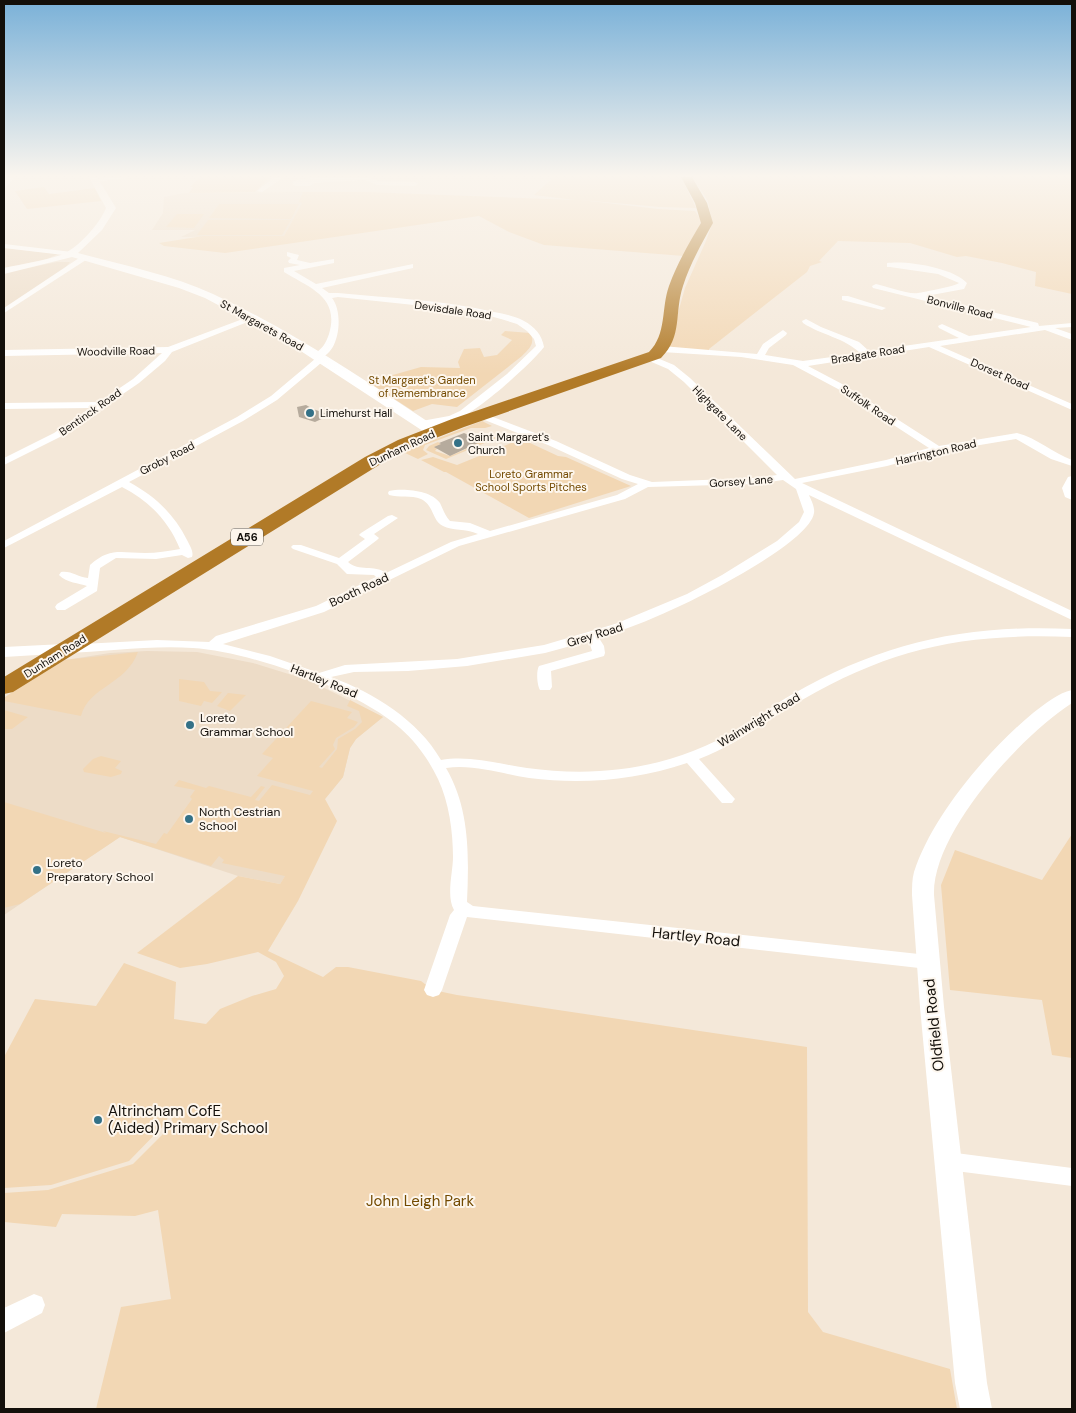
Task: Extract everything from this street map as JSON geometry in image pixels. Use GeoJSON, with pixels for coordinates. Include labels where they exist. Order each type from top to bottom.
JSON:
{"type":"FeatureCollection","features":[{"type":"Feature","properties":{"kind":"highway"},"geometry":{"type":"LineString","coordinates":[[656,354],[668,332],[675,289],[695,243]]}},
{"type":"Feature","properties":{"kind":"highway","name":"Dunham Road"},"geometry":{"type":"LineString","coordinates":[[4,687],[372,461],[404,444],[427,428],[482,417],[656,354]]}},
{"type":"Feature","properties":{"kind":"street"},"geometry":{"type":"LineString","coordinates":[[4,271],[57,260],[72,254],[82,243]]}},
{"type":"Feature","properties":{"kind":"street"},"geometry":{"type":"LineString","coordinates":[[4,246],[72,254]]}},
{"type":"Feature","properties":{"kind":"street","name":"St Margarets Road"},"geometry":{"type":"LineString","coordinates":[[72,254],[183,286],[209,296],[319,358],[427,428]]}},
{"type":"Feature","properties":{"kind":"street"},"geometry":{"type":"LineString","coordinates":[[290,254],[296,257],[292,261],[310,265],[331,261]]}},
{"type":"Feature","properties":{"kind":"street"},"geometry":{"type":"LineString","coordinates":[[4,311],[85,258]]}},
{"type":"Feature","properties":{"kind":"street","name":"Groby Road"},"geometry":{"type":"LineString","coordinates":[[4,546],[240,419],[274,398],[319,358],[325,352],[336,326],[337,311],[326,296],[287,270],[310,265]]}},
{"type":"Feature","properties":{"kind":"street"},"geometry":{"type":"LineString","coordinates":[[890,265],[907,266],[956,277],[963,283],[960,290],[935,291],[917,297]]}},
{"type":"Feature","properties":{"kind":"street"},"geometry":{"type":"LineString","coordinates":[[315,287],[410,266]]}},
{"type":"Feature","properties":{"kind":"street","name":"Bonville Road"},"geometry":{"type":"LineString","coordinates":[[876,286],[1045,328],[1072,337]]}},
{"type":"Feature","properties":{"kind":"street"},"geometry":{"type":"LineString","coordinates":[[858,302],[885,289]]}},
{"type":"Feature","properties":{"kind":"street","name":"Devisdale Road"},"geometry":{"type":"LineString","coordinates":[[326,296],[338,295],[471,310],[520,322],[538,338],[540,347],[510,376],[463,413],[427,428]]}},
{"type":"Feature","properties":{"kind":"street"},"geometry":{"type":"LineString","coordinates":[[845,298],[882,308]]}},
{"type":"Feature","properties":{"kind":"street","name":"Woodville Road"},"geometry":{"type":"LineString","coordinates":[[4,353],[168,350],[251,319]]}},
{"type":"Feature","properties":{"kind":"street"},"geometry":{"type":"LineString","coordinates":[[804,323],[856,344],[868,355]]}},
{"type":"Feature","properties":{"kind":"street"},"geometry":{"type":"LineString","coordinates":[[942,325],[967,338]]}},
{"type":"Feature","properties":{"kind":"street","name":"Bradgate Road"},"geometry":{"type":"LineString","coordinates":[[656,354],[760,356],[797,364],[868,355],[967,338],[1072,325]]}},
{"type":"Feature","properties":{"kind":"street"},"geometry":{"type":"LineString","coordinates":[[760,356],[766,346],[783,334]]}},
{"type":"Feature","properties":{"kind":"street","name":"Dorset Road"},"geometry":{"type":"LineString","coordinates":[[927,344],[1072,407]]}},
{"type":"Feature","properties":{"kind":"street","name":"Bentinck Road"},"geometry":{"type":"LineString","coordinates":[[4,462],[57,435],[136,381],[162,359],[168,350]]}},
{"type":"Feature","properties":{"kind":"street","name":"Highgate Lane"},"geometry":{"type":"LineString","coordinates":[[656,354],[687,380],[794,482]]}},
{"type":"Feature","properties":{"kind":"street","name":"Suffolk Road"},"geometry":{"type":"LineString","coordinates":[[797,364],[841,387],[938,450]]}},
{"type":"Feature","properties":{"kind":"street"},"geometry":{"type":"LineString","coordinates":[[4,406],[99,405]]}},
{"type":"Feature","properties":{"kind":"street","name":"Gorsey Lane"},"geometry":{"type":"LineString","coordinates":[[482,417],[646,484],[665,485],[754,481],[794,482]]}},
{"type":"Feature","properties":{"kind":"street","name":"Harrington Road"},"geometry":{"type":"LineString","coordinates":[[794,482],[938,450],[1019,436],[1072,463]]}},
{"type":"Feature","properties":{"kind":"street"},"geometry":{"type":"LineString","coordinates":[[4,450],[28,451]]}},
{"type":"Feature","properties":{"kind":"street"},"geometry":{"type":"LineString","coordinates":[[1072,479],[1067,488],[1069,495],[1072,497]]}},
{"type":"Feature","properties":{"kind":"street"},"geometry":{"type":"LineString","coordinates":[[61,607],[91,589],[95,566],[115,555],[152,556],[188,553],[175,524],[164,511],[135,489],[121,482]]}},
{"type":"Feature","properties":{"kind":"street"},"geometry":{"type":"LineString","coordinates":[[794,482],[1072,616]]}},
{"type":"Feature","properties":{"kind":"street","name":"Grey Road"},"geometry":{"type":"LineString","coordinates":[[322,677],[328,673],[341,670],[419,666],[506,657],[593,638],[652,616],[726,580],[768,552],[806,521],[809,508],[801,491],[794,482]]}},
{"type":"Feature","properties":{"kind":"street","name":"Booth Road"},"geometry":{"type":"LineString","coordinates":[[64,649],[160,644],[212,646],[221,639],[320,608],[455,544],[621,497],[646,484]]}},
{"type":"Feature","properties":{"kind":"street"},"geometry":{"type":"LineString","coordinates":[[394,493],[425,497],[434,503],[443,521],[447,524],[470,526],[488,534]]}},
{"type":"Feature","properties":{"kind":"street"},"geometry":{"type":"LineString","coordinates":[[341,562],[373,538],[365,535],[392,518]]}},
{"type":"Feature","properties":{"kind":"street"},"geometry":{"type":"LineString","coordinates":[[297,547],[341,562],[351,570],[377,572],[385,578]]}},
{"type":"Feature","properties":{"kind":"street"},"geometry":{"type":"LineString","coordinates":[[65,575],[77,581],[93,582]]}},
{"type":"Feature","properties":{"kind":"street","name":"Wainwright Road"},"geometry":{"type":"LineString","coordinates":[[439,765],[459,763],[531,773],[588,777],[619,775],[648,770],[690,757],[747,730],[797,697],[845,673],[899,650],[949,638],[998,631],[1072,633]]}},
{"type":"Feature","properties":{"kind":"street"},"geometry":{"type":"LineString","coordinates":[[545,687],[544,669],[599,652],[593,638]]}},
{"type":"Feature","properties":{"kind":"street","name":"Hartley Road"},"geometry":{"type":"LineString","coordinates":[[212,646],[270,660],[322,677],[351,690],[388,711],[420,739],[439,765],[457,811],[462,858],[459,902],[460,906],[465,910],[489,915],[928,962]]}},
{"type":"Feature","properties":{"kind":"street"},"geometry":{"type":"LineString","coordinates":[[4,652],[64,649]]}},
{"type":"Feature","properties":{"kind":"street","name":"Oldfield Road"},"geometry":{"type":"LineString","coordinates":[[976,1409],[971,1383],[928,962],[924,881],[930,858],[941,837],[984,775],[1018,736],[1072,695]]}},
{"type":"Feature","properties":{"kind":"street"},"geometry":{"type":"LineString","coordinates":[[690,757],[727,799]]}},
{"type":"Feature","properties":{"kind":"street"},"geometry":{"type":"LineString","coordinates":[[433,990],[458,915],[465,910]]}},
{"type":"Feature","properties":{"kind":"street"},"geometry":{"type":"LineString","coordinates":[[948,1162],[1072,1177]]}},
{"type":"Feature","properties":{"kind":"street"},"geometry":{"type":"LineString","coordinates":[[4,1322],[34,1305]]}},
{"type":"Feature","properties":{"kind":"shaded area"},"geometry":{"type":"Polygon","coordinates":[[[4,248],[58,254],[47,259],[4,268],[4,248]]]}},
{"type":"Feature","properties":{"kind":"shaded area"},"geometry":{"type":"Polygon","coordinates":[[[57,262],[70,262],[65,268],[4,308],[4,273],[57,262]]]}},
{"type":"Feature","properties":{"kind":"shaded area"},"geometry":{"type":"Polygon","coordinates":[[[147,651],[197,652],[253,663],[308,680],[383,717],[356,739],[350,748],[343,777],[325,799],[312,835],[280,884],[238,876],[120,837],[4,915],[4,698],[43,671],[65,660],[110,653],[147,651]]]}},
{"type":"Feature","properties":{"kind":"green space"},"geometry":{"type":"Polygon","coordinates":[[[159,243],[294,243],[225,253],[164,246],[159,243]]]}},
{"type":"Feature","properties":{"kind":"green space"},"geometry":{"type":"Polygon","coordinates":[[[538,243],[692,243],[684,256],[544,245],[538,243]]]}},
{"type":"Feature","properties":{"kind":"green space"},"geometry":{"type":"Polygon","coordinates":[[[705,243],[836,243],[819,261],[822,262],[810,266],[807,272],[709,349],[709,351],[668,348],[685,288],[705,243]]]}},
{"type":"Feature","properties":{"kind":"green space"},"geometry":{"type":"Polygon","coordinates":[[[908,243],[1072,243],[1072,294],[1035,286],[1036,272],[966,256],[957,257],[908,243]]]}},
{"type":"Feature","properties":{"kind":"green space","name":"St Margaret's Garden of Remembrance"},"geometry":{"type":"Polygon","coordinates":[[[505,331],[530,333],[532,337],[531,346],[522,356],[457,407],[432,404],[413,411],[368,382],[421,367],[460,368],[458,362],[464,349],[480,348],[484,357],[497,355],[512,340],[501,335],[505,331]]]}},
{"type":"Feature","properties":{"kind":"green space"},"geometry":{"type":"Polygon","coordinates":[[[482,421],[492,426],[471,428],[425,445],[423,450],[428,454],[418,459],[403,452],[482,421]]]}},
{"type":"Feature","properties":{"kind":"green space"},"geometry":{"type":"Polygon","coordinates":[[[491,435],[497,438],[446,459],[426,450],[429,446],[438,442],[441,444],[435,451],[450,456],[491,435]]]}},
{"type":"Feature","properties":{"kind":"green space","name":"Loreto Grammar School Sports Pitches"},"geometry":{"type":"Polygon","coordinates":[[[513,435],[631,486],[529,518],[421,460],[433,457],[457,465],[516,441],[513,435]]]}},
{"type":"Feature","properties":{"kind":"green space"},"geometry":{"type":"Polygon","coordinates":[[[138,652],[125,672],[92,698],[85,706],[81,716],[4,701],[4,698],[43,671],[47,671],[65,660],[138,652]]]}},
{"type":"Feature","properties":{"kind":"green space"},"geometry":{"type":"Polygon","coordinates":[[[179,679],[204,682],[210,691],[222,692],[212,703],[204,701],[201,706],[179,701],[179,679]]]}},
{"type":"Feature","properties":{"kind":"green space"},"geometry":{"type":"Polygon","coordinates":[[[228,693],[246,695],[230,711],[217,706],[228,693]]]}},
{"type":"Feature","properties":{"kind":"green space","name":"John Leigh Park"},"geometry":{"type":"Polygon","coordinates":[[[350,700],[383,717],[356,739],[350,748],[343,777],[325,799],[337,821],[298,901],[268,951],[323,977],[336,967],[348,967],[421,981],[433,990],[457,995],[807,1047],[808,1312],[823,1332],[950,1369],[957,1409],[96,1409],[121,1307],[171,1299],[158,1210],[135,1216],[62,1214],[56,1227],[4,1222],[4,1193],[48,1190],[133,1164],[172,1125],[171,1107],[166,1123],[129,1161],[51,1185],[4,1188],[4,1057],[35,999],[96,1006],[124,963],[176,982],[174,1019],[206,1024],[220,1009],[276,989],[284,976],[276,962],[258,952],[207,964],[180,968],[137,953],[238,876],[280,884],[285,876],[222,863],[224,860],[219,856],[211,866],[120,837],[20,904],[4,908],[4,802],[106,833],[103,831],[156,844],[164,833],[167,834],[192,799],[190,797],[195,790],[174,786],[179,780],[206,788],[209,786],[251,797],[261,786],[265,787],[255,800],[259,801],[272,785],[310,795],[313,791],[257,776],[273,758],[262,754],[311,701],[352,712],[347,718],[358,722],[354,727],[336,738],[333,745],[335,749],[319,767],[322,768],[337,749],[338,739],[355,729],[362,722],[359,711],[347,706],[350,700]]]}},
{"type":"Feature","properties":{"kind":"green space"},"geometry":{"type":"Polygon","coordinates":[[[4,710],[28,717],[12,729],[4,729],[4,710]]]}},
{"type":"Feature","properties":{"kind":"green space"},"geometry":{"type":"Polygon","coordinates":[[[101,756],[121,761],[115,768],[122,771],[121,774],[111,777],[84,772],[83,769],[93,759],[101,756]]]}},
{"type":"Feature","properties":{"kind":"green space"},"geometry":{"type":"Polygon","coordinates":[[[1072,834],[1072,1058],[1052,1055],[1042,1000],[950,990],[941,885],[955,850],[1042,880],[1072,834]]]}},
{"type":"Feature","properties":{"kind":"building","name":"Limehurst Hall"},"geometry":{"type":"Polygon","coordinates":[[[306,405],[330,415],[315,422],[299,417],[297,407],[306,405]]]}},
{"type":"Feature","properties":{"kind":"building","name":"Saint Margaret's Church"},"geometry":{"type":"Polygon","coordinates":[[[464,433],[482,441],[450,456],[434,447],[441,444],[439,443],[464,433]]]}},
{"type":"Feature","properties":{"kind":"place","name":"Limehurst Hall"},"geometry":{"type":"Point","coordinates":[310,413]}},
{"type":"Feature","properties":{"kind":"place","name":"Saint Margaret's Church"},"geometry":{"type":"Point","coordinates":[458,443]}},
{"type":"Feature","properties":{"kind":"place","name":"Loreto Grammar School"},"geometry":{"type":"Point","coordinates":[190,725]}},
{"type":"Feature","properties":{"kind":"place","name":"North Cestrian School"},"geometry":{"type":"Point","coordinates":[189,819]}},
{"type":"Feature","properties":{"kind":"place","name":"Loreto Preparatory School"},"geometry":{"type":"Point","coordinates":[37,870]}},
{"type":"Feature","properties":{"kind":"place","name":"Altrincham CofE (Aided) Primary School"},"geometry":{"type":"Point","coordinates":[98,1120]}}]}
